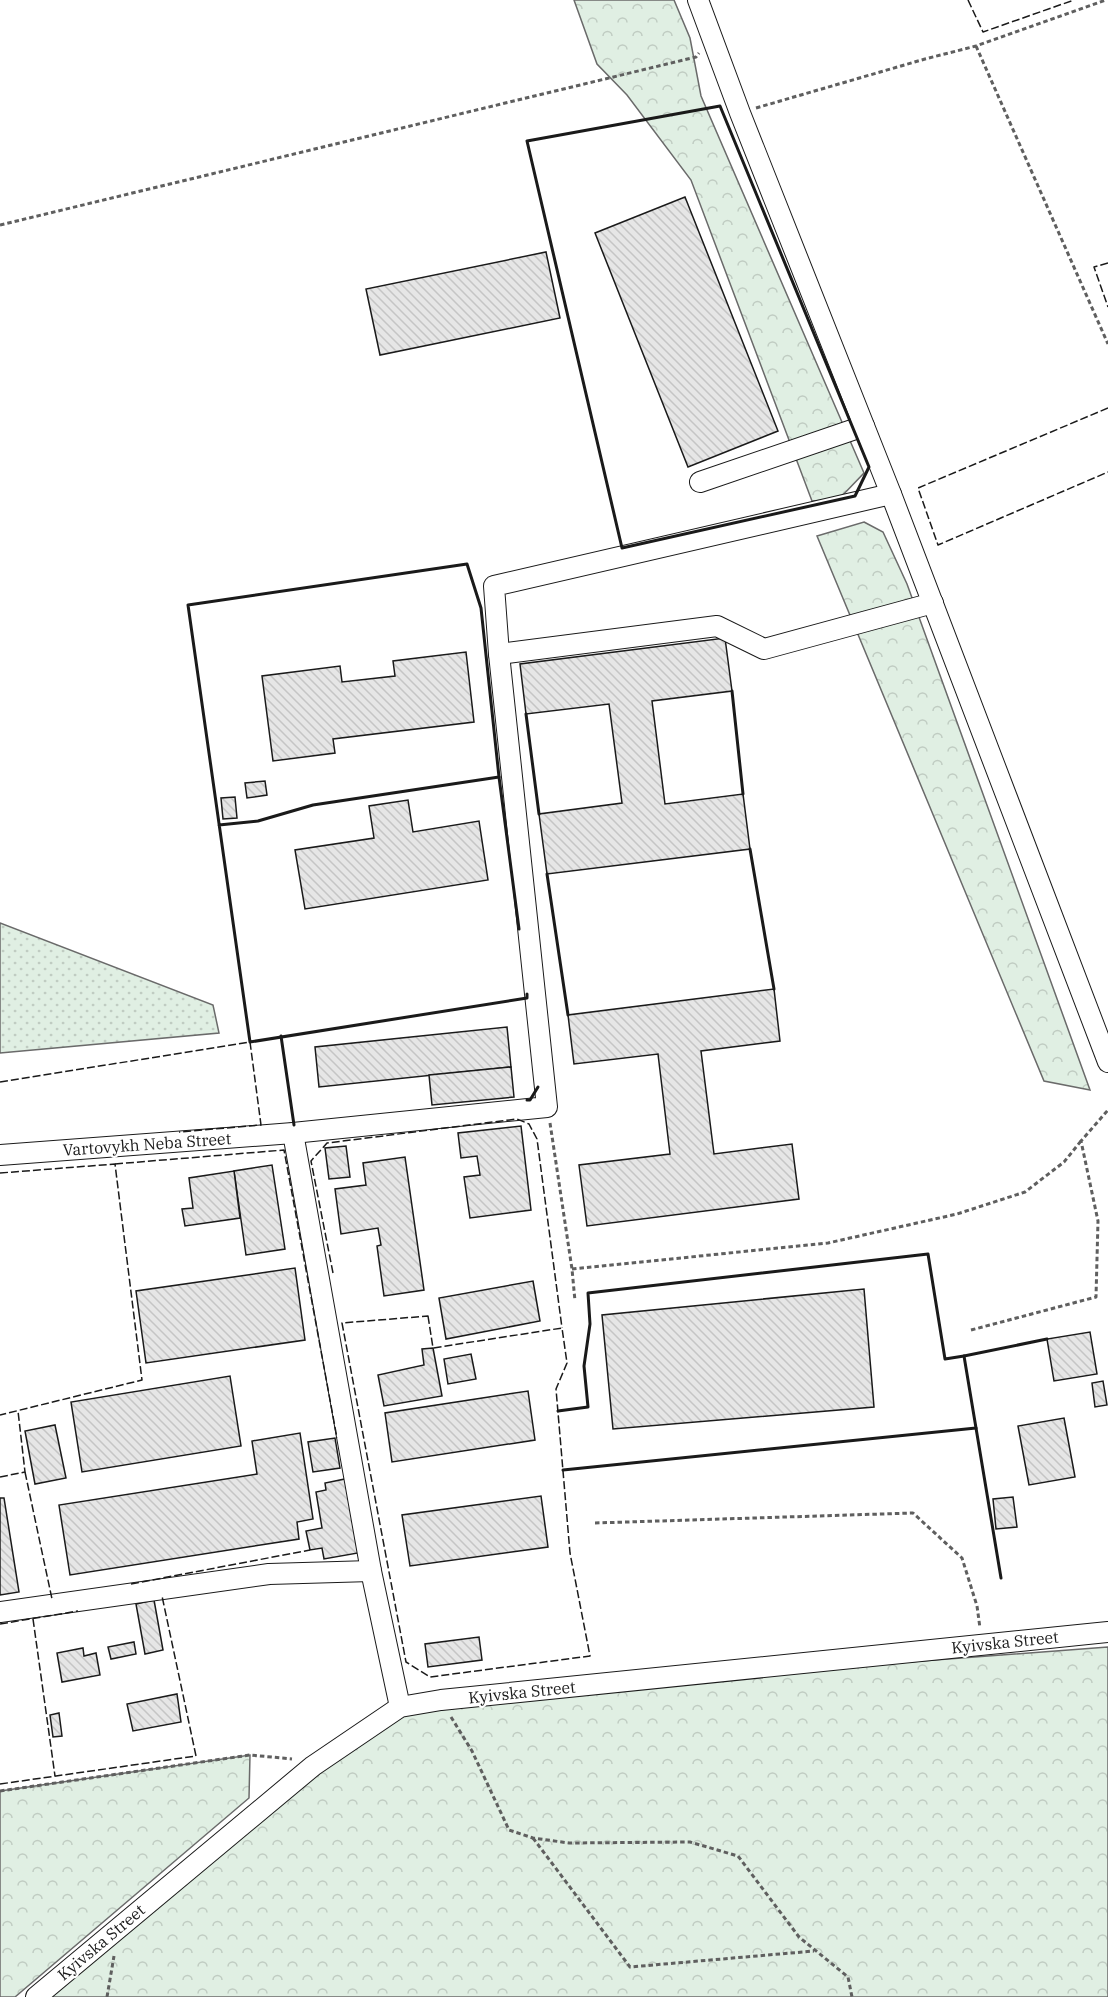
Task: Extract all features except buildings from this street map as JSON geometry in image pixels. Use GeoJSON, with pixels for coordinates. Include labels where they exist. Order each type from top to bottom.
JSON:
{"type":"FeatureCollection","features":[{"type":"Feature","properties":{"kind":"street"},"geometry":{"type":"LineString","coordinates":[[698,0],[740,113],[891,494],[1108,1062]]}},
{"type":"Feature","properties":{"kind":"street"},"geometry":{"type":"LineString","coordinates":[[700,482],[864,426]]}},
{"type":"Feature","properties":{"kind":"street"},"geometry":{"type":"LineString","coordinates":[[547,1107],[499,654],[494,586],[891,494]]}},
{"type":"Feature","properties":{"kind":"street"},"geometry":{"type":"LineString","coordinates":[[499,654],[717,626],[764,649],[933,603]]}},
{"type":"Feature","properties":{"kind":"street","name":"Vartovykh Neba Street"},"geometry":{"type":"LineString","coordinates":[[0,1155],[293,1132],[547,1107]]}},
{"type":"Feature","properties":{"kind":"street"},"geometry":{"type":"LineString","coordinates":[[293,1132],[371,1571],[400,1707]]}},
{"type":"Feature","properties":{"kind":"street"},"geometry":{"type":"LineString","coordinates":[[0,1612],[269,1574],[371,1571]]}},
{"type":"Feature","properties":{"kind":"street","name":"Kyivska Street"},"geometry":{"type":"LineString","coordinates":[[36,1997],[314,1766],[400,1707],[441,1700],[1108,1632]]}},
{"type":"Feature","properties":{"kind":"path"},"geometry":{"type":"LineString","coordinates":[[740,113],[976,46],[1106,0]]}},
{"type":"Feature","properties":{"kind":"path"},"geometry":{"type":"LineString","coordinates":[[0,225],[696,57],[712,39]]}},
{"type":"Feature","properties":{"kind":"path"},"geometry":{"type":"LineString","coordinates":[[976,46],[1108,344]]}},
{"type":"Feature","properties":{"kind":"path"},"geometry":{"type":"LineString","coordinates":[[547,1107],[575,1302]]}},
{"type":"Feature","properties":{"kind":"path"},"geometry":{"type":"LineString","coordinates":[[572,1269],[828,1243],[957,1214],[1025,1192],[1064,1162],[1108,1110]]}},
{"type":"Feature","properties":{"kind":"path"},"geometry":{"type":"LineString","coordinates":[[971,1330],[1096,1297],[1098,1221],[1082,1141]]}},
{"type":"Feature","properties":{"kind":"path"},"geometry":{"type":"LineString","coordinates":[[595,1524],[913,1513],[962,1558],[977,1606],[982,1644]]}},
{"type":"Feature","properties":{"kind":"path"},"geometry":{"type":"LineString","coordinates":[[441,1700],[472,1751],[509,1830],[533,1838],[569,1844],[690,1842],[738,1856],[799,1937],[848,1977],[852,1997]]}},
{"type":"Feature","properties":{"kind":"path"},"geometry":{"type":"LineString","coordinates":[[0,1791],[250,1755],[297,1760],[314,1766]]}},
{"type":"Feature","properties":{"kind":"path"},"geometry":{"type":"LineString","coordinates":[[533,1838],[630,1967],[816,1951]]}},
{"type":"Feature","properties":{"kind":"path"},"geometry":{"type":"LineString","coordinates":[[107,1997],[120,1925]]}},
{"type":"Feature","properties":{"kind":"green space"},"geometry":{"type":"Polygon","coordinates":[[[574,0],[674,0],[690,38],[701,96],[864,473],[839,499],[812,501],[691,180],[627,95],[597,64],[574,0]]]}},
{"type":"Feature","properties":{"kind":"green space"},"geometry":{"type":"Polygon","coordinates":[[[864,522],[883,532],[907,584],[1090,1090],[1044,1081],[817,536],[864,522]]]}},
{"type":"Feature","properties":{"kind":"green space"},"geometry":{"type":"Polygon","coordinates":[[[0,923],[213,1005],[219,1033],[0,1053],[0,923]]]}},
{"type":"Feature","properties":{"kind":"green space"},"geometry":{"type":"Polygon","coordinates":[[[1108,1647],[1108,1997],[37,1997],[400,1707],[470,1695],[1108,1647]]]}},
{"type":"Feature","properties":{"kind":"green space"},"geometry":{"type":"Polygon","coordinates":[[[250,1755],[249,1798],[15,1997],[0,1997],[0,1791],[250,1755]]]}},
{"type":"Feature","properties":{"kind":"fence"},"geometry":{"type":"LineString","coordinates":[[968,0],[983,32],[1074,0]]}},
{"type":"Feature","properties":{"kind":"fence"},"geometry":{"type":"LineString","coordinates":[[1108,263],[1094,267],[1108,307]]}},
{"type":"Feature","properties":{"kind":"fence"},"geometry":{"type":"LineString","coordinates":[[1108,408],[918,488],[938,545],[1108,472]]}},
{"type":"Feature","properties":{"kind":"fence"},"geometry":{"type":"LineString","coordinates":[[0,1082],[250,1042],[261,1125],[179,1132]]}},
{"type":"Feature","properties":{"kind":"fence"},"geometry":{"type":"LineString","coordinates":[[333,1273],[311,1161],[327,1143],[517,1119],[529,1124],[537,1139],[562,1328]]}},
{"type":"Feature","properties":{"kind":"fence"},"geometry":{"type":"LineString","coordinates":[[115,1164],[284,1150],[337,1438]]}},
{"type":"Feature","properties":{"kind":"fence"},"geometry":{"type":"LineString","coordinates":[[0,1173],[115,1164],[142,1380],[0,1415]]}},
{"type":"Feature","properties":{"kind":"fence"},"geometry":{"type":"LineString","coordinates":[[428,1316],[433,1348],[562,1328],[567,1363],[556,1389],[570,1553],[590,1656],[430,1677],[406,1662],[342,1323],[428,1316]]}},
{"type":"Feature","properties":{"kind":"fence"},"geometry":{"type":"LineString","coordinates":[[0,1477],[25,1472],[18,1411]]}},
{"type":"Feature","properties":{"kind":"fence"},"geometry":{"type":"LineString","coordinates":[[25,1472],[52,1599],[54,1598]]}},
{"type":"Feature","properties":{"kind":"fence"},"geometry":{"type":"LineString","coordinates":[[131,1584],[310,1550]]}},
{"type":"Feature","properties":{"kind":"fence"},"geometry":{"type":"LineString","coordinates":[[0,1784],[196,1756],[161,1596]]}},
{"type":"Feature","properties":{"kind":"fence"},"geometry":{"type":"LineString","coordinates":[[0,1624],[78,1611]]}},
{"type":"Feature","properties":{"kind":"fence"},"geometry":{"type":"LineString","coordinates":[[33,1619],[55,1776]]}},
{"type":"Feature","properties":{"kind":"wall"},"geometry":{"type":"LineString","coordinates":[[720,106],[869,467],[855,496],[622,548],[527,141],[720,106]]}},
{"type":"Feature","properties":{"kind":"wall"},"geometry":{"type":"LineString","coordinates":[[219,825],[258,821],[313,805],[499,777],[481,608],[467,564],[188,605],[250,1042],[527,998],[527,994]]}},
{"type":"Feature","properties":{"kind":"wall"},"geometry":{"type":"LineString","coordinates":[[732,691],[743,794]]}},
{"type":"Feature","properties":{"kind":"wall"},"geometry":{"type":"LineString","coordinates":[[526,714],[539,814]]}},
{"type":"Feature","properties":{"kind":"wall"},"geometry":{"type":"LineString","coordinates":[[499,777],[519,929]]}},
{"type":"Feature","properties":{"kind":"wall"},"geometry":{"type":"LineString","coordinates":[[750,849],[774,989]]}},
{"type":"Feature","properties":{"kind":"wall"},"geometry":{"type":"LineString","coordinates":[[547,874],[568,1015]]}},
{"type":"Feature","properties":{"kind":"wall"},"geometry":{"type":"LineString","coordinates":[[281,1036],[294,1125]]}},
{"type":"Feature","properties":{"kind":"wall"},"geometry":{"type":"LineString","coordinates":[[527,1100],[530,1100],[538,1087]]}},
{"type":"Feature","properties":{"kind":"wall"},"geometry":{"type":"LineString","coordinates":[[558,1411],[588,1407],[584,1366],[590,1324],[588,1293],[928,1254],[945,1359],[964,1356],[976,1428],[563,1470]]}},
{"type":"Feature","properties":{"kind":"wall"},"geometry":{"type":"LineString","coordinates":[[964,1356],[1047,1339]]}},
{"type":"Feature","properties":{"kind":"wall"},"geometry":{"type":"LineString","coordinates":[[976,1428],[1001,1578]]}}]}
